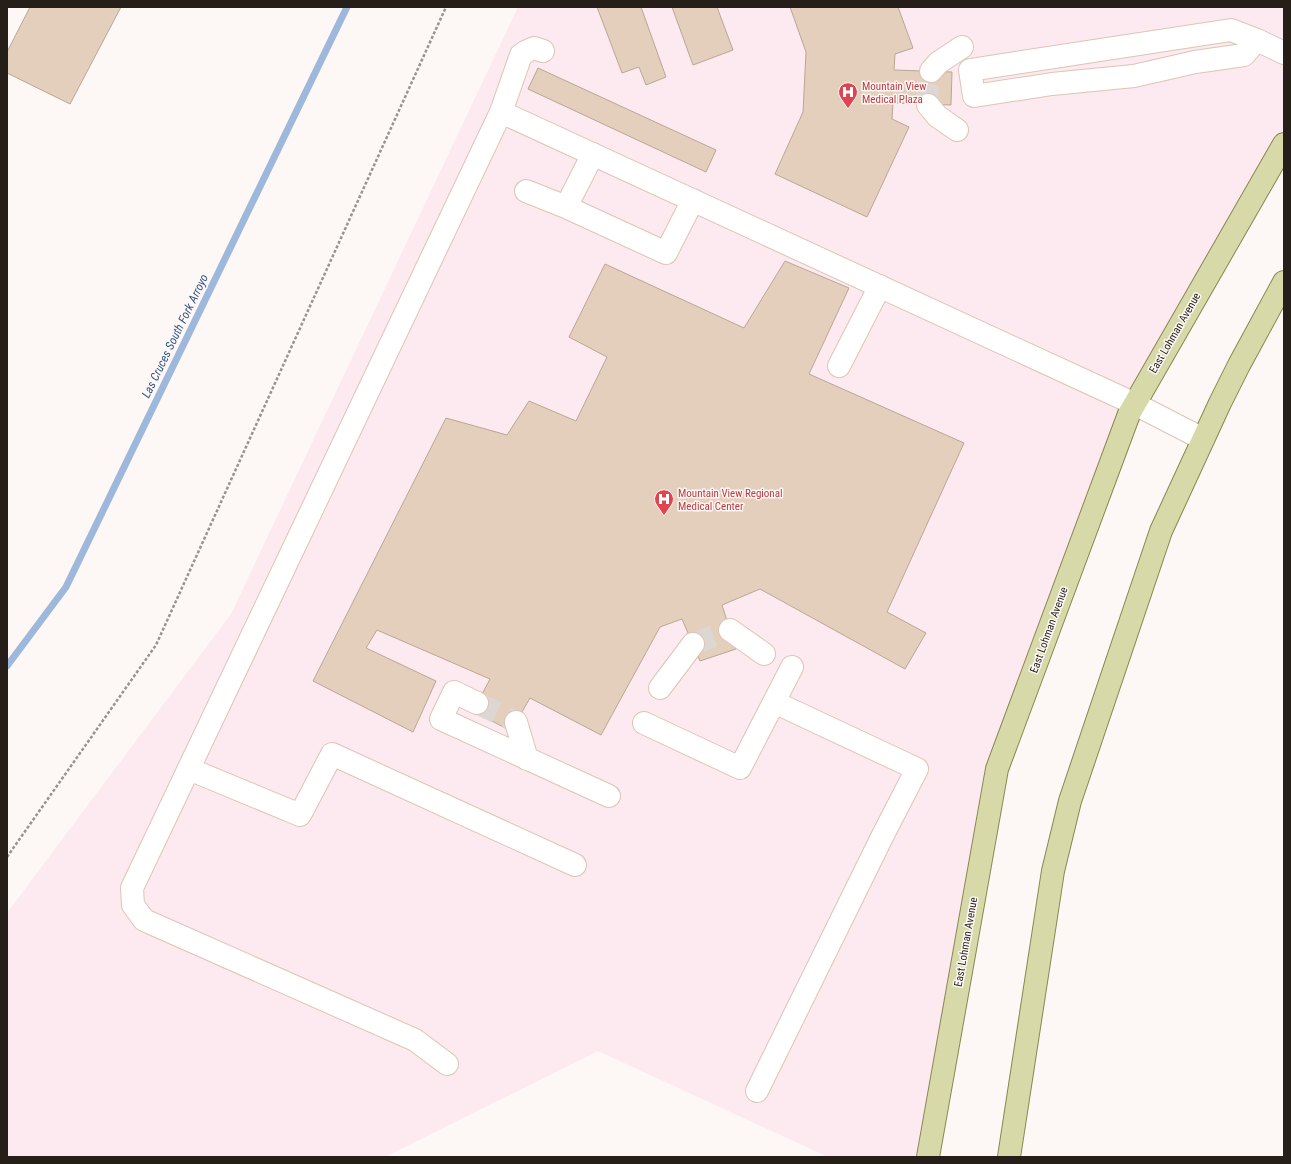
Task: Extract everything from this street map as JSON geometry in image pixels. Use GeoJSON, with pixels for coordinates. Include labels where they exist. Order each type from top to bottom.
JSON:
{"type":"FeatureCollection","features":[{"type":"Feature","properties":{"kind":"main road","name":"East Lohman Avenue"},"geometry":{"type":"LineString","coordinates":[[928,1157],[997,770],[1129,414],[1284,144]]}},
{"type":"Feature","properties":{"kind":"main road"},"geometry":{"type":"LineString","coordinates":[[1009,1157],[1053,871],[1070,801],[1161,531],[1239,365],[1284,282]]}},
{"type":"Feature","properties":{"kind":"lane"},"geometry":{"type":"LineString","coordinates":[[1257,40],[1244,55],[1194,62],[1134,76],[1052,84],[974,96],[970,70],[1232,30],[1257,40],[1284,53]]}},
{"type":"Feature","properties":{"kind":"lane"},"geometry":{"type":"LineString","coordinates":[[931,71],[938,63],[962,47]]}},
{"type":"Feature","properties":{"kind":"lane"},"geometry":{"type":"LineString","coordinates":[[447,1064],[415,1040],[144,920],[133,905],[132,888],[501,112],[521,55],[527,50],[534,48],[543,51]]}},
{"type":"Feature","properties":{"kind":"lane"},"geometry":{"type":"LineString","coordinates":[[928,105],[937,116],[957,130]]}},
{"type":"Feature","properties":{"kind":"lane"},"geometry":{"type":"LineString","coordinates":[[501,112],[1135,404],[1203,439]]}},
{"type":"Feature","properties":{"kind":"lane"},"geometry":{"type":"LineString","coordinates":[[566,207],[593,154]]}},
{"type":"Feature","properties":{"kind":"lane"},"geometry":{"type":"LineString","coordinates":[[526,191],[566,207],[666,253],[693,200]]}},
{"type":"Feature","properties":{"kind":"lane"},"geometry":{"type":"LineString","coordinates":[[840,366],[880,286]]}},
{"type":"Feature","properties":{"kind":"lane"},"geometry":{"type":"LineString","coordinates":[[730,630],[764,654]]}},
{"type":"Feature","properties":{"kind":"lane"},"geometry":{"type":"LineString","coordinates":[[660,688],[692,644]]}},
{"type":"Feature","properties":{"kind":"lane"},"geometry":{"type":"LineString","coordinates":[[644,723],[740,768],[792,667]]}},
{"type":"Feature","properties":{"kind":"lane"},"geometry":{"type":"LineString","coordinates":[[478,702],[454,692],[441,719],[609,796]]}},
{"type":"Feature","properties":{"kind":"lane"},"geometry":{"type":"LineString","coordinates":[[757,1091],[917,769],[774,702]]}},
{"type":"Feature","properties":{"kind":"lane"},"geometry":{"type":"LineString","coordinates":[[516,722],[527,759]]}},
{"type":"Feature","properties":{"kind":"lane"},"geometry":{"type":"LineString","coordinates":[[189,769],[300,815],[332,754],[575,865]]}},
{"type":"Feature","properties":{"kind":"path"},"geometry":{"type":"LineString","coordinates":[[7,857],[156,645],[446,7]]}},
{"type":"Feature","properties":{"kind":"shaded area"},"geometry":{"type":"Polygon","coordinates":[[[518,7],[1284,7],[1284,151],[1129,414],[997,769],[927,1157],[828,1157],[598,1051],[385,1157],[7,1157],[7,913],[231,614],[518,7]]]}},
{"type":"Feature","properties":{"kind":"building"},"geometry":{"type":"Polygon","coordinates":[[[30,7],[121,7],[70,104],[7,73],[7,52],[30,7]]]}},
{"type":"Feature","properties":{"kind":"building"},"geometry":{"type":"Polygon","coordinates":[[[597,7],[641,7],[666,77],[646,85],[639,67],[622,73],[597,7]]]}},
{"type":"Feature","properties":{"kind":"building"},"geometry":{"type":"Polygon","coordinates":[[[672,7],[717,7],[733,50],[693,65],[672,7]]]}},
{"type":"Feature","properties":{"kind":"building","name":"Mountain View Medical Plaza"},"geometry":{"type":"Polygon","coordinates":[[[790,7],[898,7],[913,48],[895,54],[894,70],[952,72],[951,105],[893,103],[892,119],[909,127],[867,217],[775,174],[803,112],[806,52],[790,7]]]}},
{"type":"Feature","properties":{"kind":"building"},"geometry":{"type":"Polygon","coordinates":[[[538,68],[716,150],[706,172],[528,89],[538,68]]]}},
{"type":"Feature","properties":{"kind":"building","name":"Mountain View Regional Medical Center"},"geometry":{"type":"Polygon","coordinates":[[[785,261],[849,288],[809,374],[964,443],[887,612],[926,633],[905,669],[760,589],[722,605],[736,649],[700,661],[682,619],[660,627],[601,735],[530,698],[511,731],[473,711],[490,679],[377,630],[366,648],[436,681],[413,732],[313,681],[446,418],[507,435],[529,401],[576,421],[607,357],[569,337],[605,264],[744,328],[785,261]]]}},
{"type":"Feature","properties":{"kind":"waterway","name":"Las Cruces South Fork Arroyo"},"geometry":{"type":"LineString","coordinates":[[7,666],[66,587],[347,7]]}},
{"type":"Feature","properties":{"kind":"tunnel"},"geometry":{"type":"LineString","coordinates":[[928,105],[927,86],[931,71]]}},
{"type":"Feature","properties":{"kind":"tunnel"},"geometry":{"type":"LineString","coordinates":[[693,644],[730,630]]}},
{"type":"Feature","properties":{"kind":"tunnel"},"geometry":{"type":"LineString","coordinates":[[477,703],[516,722]]}},
{"type":"Feature","properties":{"kind":"place","name":"Mountain View Medical Plaza"},"geometry":{"type":"Point","coordinates":[848,109]}},
{"type":"Feature","properties":{"kind":"place","name":"Mountain View Regional Medical Center"},"geometry":{"type":"Point","coordinates":[664,516]}}]}
